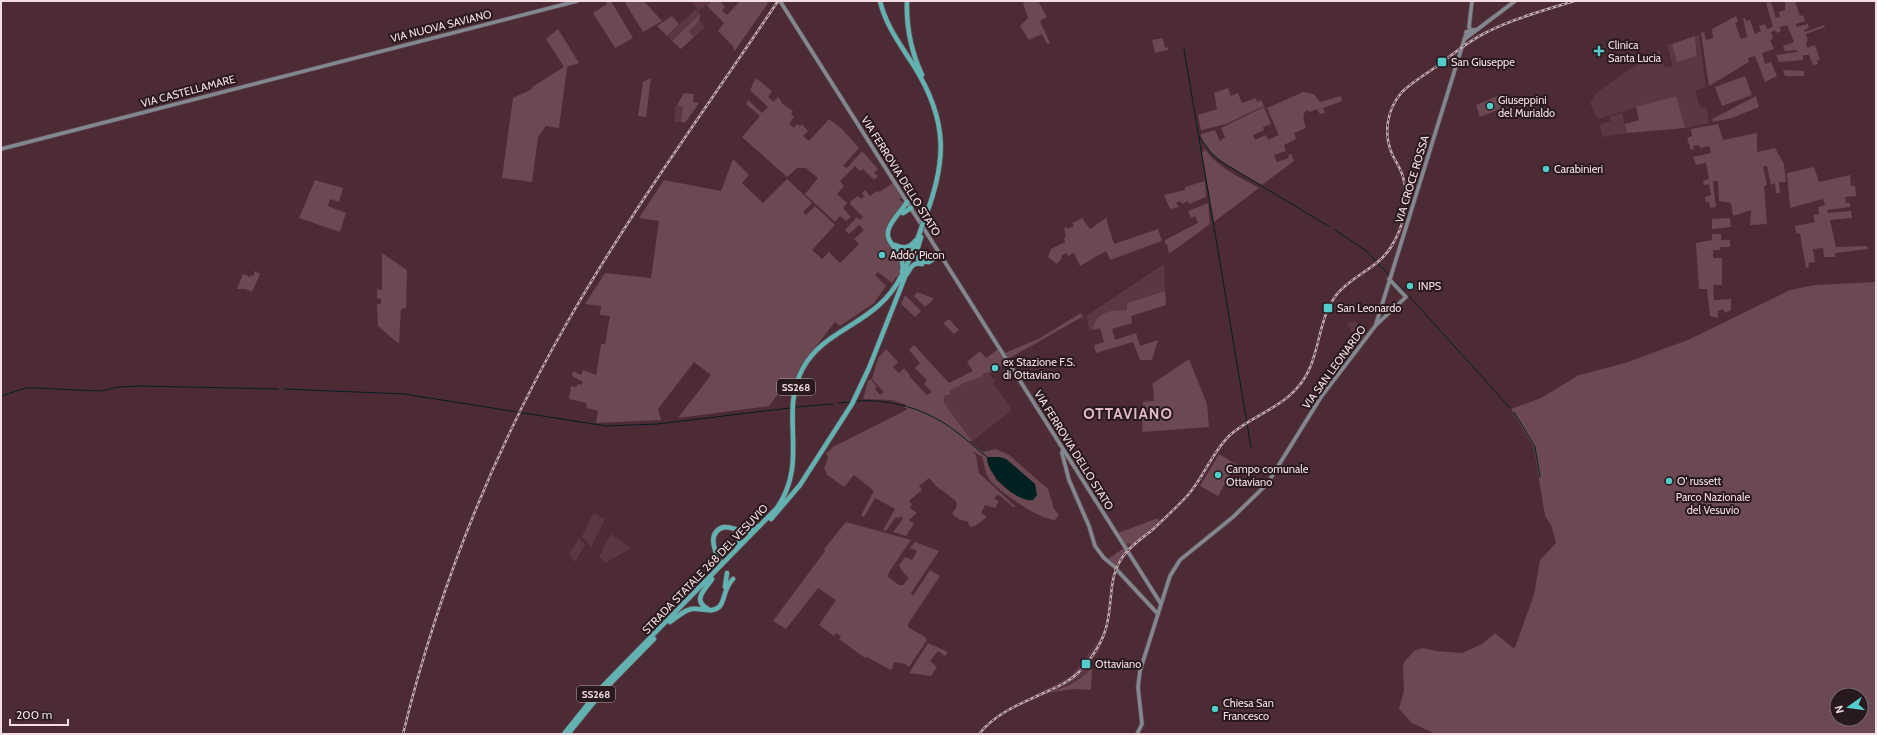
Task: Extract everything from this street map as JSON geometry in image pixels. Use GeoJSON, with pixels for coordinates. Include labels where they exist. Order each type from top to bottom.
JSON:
{"type":"FeatureCollection","features":[{"type":"Feature","properties":{"kind":"highway","name":"STRADA STATALE 268 DEL VESUVIO"},"geometry":{"type":"LineString","coordinates":[[568,734],[602,692],[712,579],[724,562],[777,508],[788,500],[808,474],[832,437],[852,404],[869,368],[901,280],[921,233],[926,215],[940,179],[941,140],[936,114],[925,84],[890,28],[880,1]]}},
{"type":"Feature","properties":{"kind":"highway","name":"STRADA STATALE 268 DEL VESUVIO"},"geometry":{"type":"LineString","coordinates":[[907,1],[908,32],[914,56],[933,97],[940,120],[944,148],[940,179],[924,223]]}},
{"type":"Feature","properties":{"kind":"highway"},"geometry":{"type":"LineString","coordinates":[[901,280],[902,261],[899,253],[890,241],[888,234],[890,227],[907,202]]}},
{"type":"Feature","properties":{"kind":"highway"},"geometry":{"type":"LineString","coordinates":[[911,208],[905,211],[889,230],[892,243],[899,247],[908,247],[921,233]]}},
{"type":"Feature","properties":{"kind":"highway"},"geometry":{"type":"LineString","coordinates":[[921,233],[916,254],[919,261],[929,262],[942,256]]}},
{"type":"Feature","properties":{"kind":"highway"},"geometry":{"type":"LineString","coordinates":[[901,280],[915,264],[929,264],[942,256]]}},
{"type":"Feature","properties":{"kind":"highway","name":"STRADA STATALE 268 DEL VESUVIO"},"geometry":{"type":"LineString","coordinates":[[724,562],[783,503],[793,472],[793,402],[796,386],[803,369],[812,354],[825,341],[878,307],[901,280]]}},
{"type":"Feature","properties":{"kind":"highway"},"geometry":{"type":"LineString","coordinates":[[734,528],[740,536],[739,544],[724,562],[714,548],[713,537],[716,532],[724,527],[734,528],[745,532],[755,530],[777,508]]}},
{"type":"Feature","properties":{"kind":"highway","name":"STRADA STATALE 268 DEL VESUVIO"},"geometry":{"type":"LineString","coordinates":[[564,734],[604,685],[721,568]]}},
{"type":"Feature","properties":{"kind":"highway"},"geometry":{"type":"LineString","coordinates":[[670,622],[690,609],[715,610],[720,606],[727,584],[727,573]]}},
{"type":"Feature","properties":{"kind":"highway"},"geometry":{"type":"LineString","coordinates":[[709,610],[702,604],[700,599],[702,592],[712,579]]}},
{"type":"Feature","properties":{"kind":"highway"},"geometry":{"type":"LineString","coordinates":[[727,584],[732,579]]}},
{"type":"Feature","properties":{"kind":"highway"},"geometry":{"type":"LineString","coordinates":[[727,584],[736,584]]}},
{"type":"Feature","properties":{"kind":"main road","name":"VIA NUOVA SAVIANO"},"geometry":{"type":"LineString","coordinates":[[379,50],[577,1]]}},
{"type":"Feature","properties":{"kind":"main road","name":"VIA FERROVIA DELLO STATO"},"geometry":{"type":"LineString","coordinates":[[780,1],[1161,604]]}},
{"type":"Feature","properties":{"kind":"main road"},"geometry":{"type":"LineString","coordinates":[[1472,1],[1470,28],[1476,30]]}},
{"type":"Feature","properties":{"kind":"main road","name":"VIA CROCE ROSSA"},"geometry":{"type":"LineString","coordinates":[[1376,325],[1465,39],[1468,33],[1476,30],[1515,1]]}},
{"type":"Feature","properties":{"kind":"main road"},"geometry":{"type":"LineString","coordinates":[[1468,33],[1471,21]]}},
{"type":"Feature","properties":{"kind":"main road","name":"VIA CASTELLAMARE"},"geometry":{"type":"LineString","coordinates":[[1,149],[379,50]]}},
{"type":"Feature","properties":{"kind":"main road"},"geometry":{"type":"LineString","coordinates":[[1376,325],[1406,297],[1390,277]]}},
{"type":"Feature","properties":{"kind":"main road","name":"VIA SAN LEONARDO"},"geometry":{"type":"LineString","coordinates":[[1137,734],[1142,724],[1138,687],[1139,678],[1170,576],[1180,560],[1237,513],[1268,484],[1320,397],[1376,325]]}},
{"type":"Feature","properties":{"kind":"main road"},"geometry":{"type":"LineString","coordinates":[[1063,448],[1062,453],[1069,480],[1089,526],[1095,546],[1104,558],[1116,568],[1158,614]]}},
{"type":"Feature","properties":{"kind":"shaded area"},"geometry":{"type":"Polygon","coordinates":[[[690,1],[712,1],[699,11],[690,1]]]}},
{"type":"Feature","properties":{"kind":"shaded area"},"geometry":{"type":"Polygon","coordinates":[[[696,9],[700,14],[672,41],[667,36],[696,9]]]}},
{"type":"Feature","properties":{"kind":"shaded area"},"geometry":{"type":"Polygon","coordinates":[[[700,20],[705,27],[694,37],[689,31],[700,20]]]}},
{"type":"Feature","properties":{"kind":"shaded area"},"geometry":{"type":"Polygon","coordinates":[[[1699,35],[1706,87],[1695,91],[1700,107],[1707,109],[1709,123],[1685,128],[1675,96],[1598,119],[1590,103],[1596,93],[1659,49],[1665,68],[1673,66],[1667,45],[1672,44],[1678,62],[1698,55],[1695,36],[1699,35]]]}},
{"type":"Feature","properties":{"kind":"shaded area"},"geometry":{"type":"Polygon","coordinates":[[[677,105],[683,107],[681,122],[674,122],[675,108],[677,105]]]}},
{"type":"Feature","properties":{"kind":"shaded area"},"geometry":{"type":"Polygon","coordinates":[[[1622,113],[1627,133],[1603,137],[1599,125],[1610,121],[1610,117],[1622,113]]]}},
{"type":"Feature","properties":{"kind":"shaded area"},"geometry":{"type":"Polygon","coordinates":[[[1164,264],[1165,291],[1127,303],[1127,310],[1096,320],[1094,323],[1094,330],[1090,331],[1086,316],[1164,264]]]}},
{"type":"Feature","properties":{"kind":"shaded area","name":"San Leonardo"},"geometry":{"type":"Polygon","coordinates":[[[1356,321],[1360,330],[1366,335],[1359,346],[1347,323],[1356,321]]]}},
{"type":"Feature","properties":{"kind":"shaded area"},"geometry":{"type":"Polygon","coordinates":[[[1002,355],[999,364],[1000,367],[998,365],[992,368],[993,371],[989,373],[993,380],[996,379],[993,383],[1011,408],[1009,413],[972,441],[950,412],[908,405],[1002,355]]]}},
{"type":"Feature","properties":{"kind":"shaded area"},"geometry":{"type":"Polygon","coordinates":[[[594,513],[605,519],[591,547],[582,537],[594,513]]]}},
{"type":"Feature","properties":{"kind":"shaded area"},"geometry":{"type":"Polygon","coordinates":[[[1160,520],[1162,524],[1129,551],[1125,545],[1130,543],[1132,545],[1160,520]]]}},
{"type":"Feature","properties":{"kind":"shaded area"},"geometry":{"type":"Polygon","coordinates":[[[611,534],[631,548],[605,563],[599,556],[611,534]]]}},
{"type":"Feature","properties":{"kind":"shaded area"},"geometry":{"type":"Polygon","coordinates":[[[579,538],[585,545],[575,562],[569,554],[579,538]]]}},
{"type":"Feature","properties":{"kind":"shaded area"},"geometry":{"type":"Polygon","coordinates":[[[1126,550],[1127,553],[1117,567],[1113,579],[1106,634],[1099,651],[1087,669],[1089,671],[1062,688],[1028,702],[1027,701],[1030,698],[1072,675],[1103,634],[1107,623],[1111,579],[1118,561],[1126,550]]]}},
{"type":"Feature","properties":{"kind":"green space"},"geometry":{"type":"Polygon","coordinates":[[[611,1],[633,38],[615,48],[593,13],[607,4],[606,2],[611,1]]]}},
{"type":"Feature","properties":{"kind":"green space"},"geometry":{"type":"Polygon","coordinates":[[[624,1],[644,1],[662,21],[643,32],[624,1]]]}},
{"type":"Feature","properties":{"kind":"green space"},"geometry":{"type":"Polygon","coordinates":[[[712,1],[720,1],[725,7],[722,10],[727,15],[740,1],[766,1],[768,3],[734,52],[733,46],[718,31],[724,23],[707,6],[712,1]]]}},
{"type":"Feature","properties":{"kind":"green space"},"geometry":{"type":"Polygon","coordinates":[[[1026,1],[1038,1],[1047,17],[1040,21],[1050,43],[1047,44],[1042,34],[1029,40],[1020,26],[1028,18],[1023,3],[1026,1]]]}},
{"type":"Feature","properties":{"kind":"green space"},"geometry":{"type":"Polygon","coordinates":[[[1785,1],[1795,1],[1800,16],[1803,15],[1805,21],[1796,24],[1796,27],[1808,24],[1809,28],[1804,30],[1805,32],[1824,25],[1825,27],[1806,34],[1808,41],[1806,42],[1807,48],[1815,45],[1820,60],[1817,60],[1818,64],[1813,65],[1809,55],[1803,55],[1803,60],[1779,62],[1776,55],[1797,52],[1797,50],[1785,51],[1783,46],[1794,42],[1787,25],[1780,27],[1781,31],[1776,33],[1775,30],[1771,32],[1773,39],[1770,40],[1774,49],[1762,53],[1765,64],[1771,62],[1777,76],[1765,82],[1755,56],[1748,58],[1749,62],[1709,86],[1701,33],[1704,32],[1706,40],[1713,38],[1712,29],[1736,16],[1738,21],[1735,23],[1741,39],[1747,37],[1743,18],[1745,18],[1746,21],[1750,20],[1755,34],[1761,31],[1759,26],[1765,24],[1767,29],[1773,27],[1766,3],[1771,2],[1776,18],[1780,17],[1779,12],[1785,10],[1785,1]]]}},
{"type":"Feature","properties":{"kind":"green space"},"geometry":{"type":"Polygon","coordinates":[[[700,14],[699,21],[689,31],[694,37],[681,49],[672,41],[700,14]]]}},
{"type":"Feature","properties":{"kind":"green space"},"geometry":{"type":"Polygon","coordinates":[[[672,16],[679,24],[667,36],[657,26],[672,16]]]}},
{"type":"Feature","properties":{"kind":"green space"},"geometry":{"type":"Polygon","coordinates":[[[558,29],[579,63],[567,67],[559,128],[546,126],[538,137],[532,182],[502,178],[513,98],[532,89],[532,87],[564,67],[546,39],[558,29]]]}},
{"type":"Feature","properties":{"kind":"green space"},"geometry":{"type":"Polygon","coordinates":[[[1695,36],[1697,56],[1677,62],[1672,44],[1695,36]]]}},
{"type":"Feature","properties":{"kind":"green space"},"geometry":{"type":"Polygon","coordinates":[[[1163,38],[1165,48],[1168,47],[1168,50],[1155,53],[1152,40],[1163,38]]]}},
{"type":"Feature","properties":{"kind":"green space"},"geometry":{"type":"Polygon","coordinates":[[[1783,70],[1804,71],[1804,76],[1785,76],[1783,70]]]}},
{"type":"Feature","properties":{"kind":"green space"},"geometry":{"type":"Polygon","coordinates":[[[1745,76],[1752,95],[1722,106],[1715,87],[1745,76]]]}},
{"type":"Feature","properties":{"kind":"green space"},"geometry":{"type":"Polygon","coordinates":[[[651,78],[646,117],[638,116],[643,82],[651,78]]]}},
{"type":"Feature","properties":{"kind":"green space"},"geometry":{"type":"Polygon","coordinates":[[[756,78],[772,91],[768,97],[774,102],[778,97],[782,102],[781,103],[793,111],[791,114],[794,117],[789,124],[794,128],[797,124],[800,126],[802,124],[808,131],[803,136],[809,141],[829,119],[842,129],[859,148],[843,166],[847,168],[862,151],[878,169],[874,173],[878,176],[874,180],[863,169],[860,171],[855,166],[840,181],[844,186],[837,194],[847,203],[843,208],[851,217],[846,221],[840,216],[835,222],[805,194],[818,178],[806,168],[797,168],[787,177],[742,137],[760,116],[746,104],[748,100],[762,113],[768,107],[750,90],[756,78]]]}},
{"type":"Feature","properties":{"kind":"green space"},"geometry":{"type":"Polygon","coordinates":[[[1228,88],[1231,96],[1238,93],[1242,103],[1256,98],[1257,102],[1261,100],[1264,106],[1226,124],[1201,130],[1198,115],[1217,109],[1214,93],[1228,88]]]}},
{"type":"Feature","properties":{"kind":"green space"},"geometry":{"type":"Polygon","coordinates":[[[1303,92],[1314,94],[1320,102],[1341,96],[1342,101],[1323,108],[1325,113],[1320,114],[1317,109],[1310,112],[1307,110],[1305,112],[1304,118],[1306,128],[1294,133],[1296,139],[1284,145],[1286,151],[1274,155],[1277,162],[1289,158],[1288,155],[1291,154],[1294,161],[1262,185],[1225,163],[1208,149],[1203,141],[1201,134],[1215,130],[1220,141],[1225,137],[1221,128],[1264,107],[1271,124],[1263,127],[1264,130],[1253,135],[1255,140],[1266,135],[1268,140],[1279,135],[1267,108],[1303,92]]]}},
{"type":"Feature","properties":{"kind":"green space"},"geometry":{"type":"Polygon","coordinates":[[[684,93],[694,94],[693,102],[699,103],[685,123],[681,122],[683,107],[677,105],[684,93]]]}},
{"type":"Feature","properties":{"kind":"green space","name":"Giuseppini del Murialdo"},"geometry":{"type":"Polygon","coordinates":[[[1500,95],[1505,107],[1480,117],[1476,105],[1500,95]]]}},
{"type":"Feature","properties":{"kind":"green space"},"geometry":{"type":"Polygon","coordinates":[[[1676,96],[1685,128],[1627,133],[1625,124],[1639,120],[1636,107],[1676,96]]]}},
{"type":"Feature","properties":{"kind":"green space"},"geometry":{"type":"Polygon","coordinates":[[[1756,96],[1759,107],[1732,118],[1713,122],[1712,119],[1756,96]]]}},
{"type":"Feature","properties":{"kind":"green space"},"geometry":{"type":"Polygon","coordinates":[[[1718,124],[1723,140],[1757,133],[1757,152],[1775,148],[1784,164],[1786,182],[1779,182],[1780,193],[1776,193],[1775,183],[1771,185],[1767,166],[1763,167],[1767,185],[1764,186],[1767,224],[1750,225],[1751,210],[1733,216],[1731,203],[1719,201],[1718,181],[1713,181],[1716,207],[1710,208],[1709,202],[1706,202],[1705,197],[1711,195],[1709,184],[1704,185],[1703,181],[1709,179],[1706,163],[1696,165],[1693,157],[1711,153],[1709,146],[1700,148],[1699,145],[1693,146],[1694,149],[1691,150],[1687,138],[1692,136],[1691,129],[1718,124]]]}},
{"type":"Feature","properties":{"kind":"green space"},"geometry":{"type":"Polygon","coordinates":[[[1205,149],[1216,162],[1259,188],[1214,222],[1202,153],[1205,149]]]}},
{"type":"Feature","properties":{"kind":"green space"},"geometry":{"type":"Polygon","coordinates":[[[733,159],[749,175],[742,183],[763,203],[787,179],[812,203],[803,212],[806,215],[815,206],[835,225],[812,250],[822,259],[829,252],[840,263],[859,244],[854,239],[864,230],[859,225],[849,234],[845,230],[857,217],[860,220],[863,217],[850,204],[851,201],[858,196],[861,199],[864,196],[862,193],[865,190],[870,196],[893,183],[901,198],[899,200],[904,202],[887,230],[898,253],[900,272],[898,278],[896,277],[892,283],[878,272],[875,275],[886,286],[874,303],[840,326],[835,322],[800,367],[801,368],[794,385],[788,381],[769,406],[678,418],[711,375],[694,362],[658,409],[661,420],[596,423],[598,411],[587,408],[586,403],[569,399],[571,386],[576,387],[578,384],[581,385],[583,382],[572,376],[573,371],[581,375],[583,370],[596,375],[601,344],[605,344],[610,316],[600,315],[601,306],[585,304],[605,273],[651,278],[659,221],[639,218],[664,180],[721,191],[733,159]]]}},
{"type":"Feature","properties":{"kind":"green space"},"geometry":{"type":"Polygon","coordinates":[[[1814,167],[1819,182],[1850,175],[1851,186],[1855,186],[1856,196],[1845,197],[1846,203],[1850,203],[1850,207],[1827,210],[1828,213],[1851,211],[1852,218],[1830,220],[1836,247],[1867,246],[1868,249],[1835,253],[1835,257],[1824,257],[1823,248],[1813,249],[1815,262],[1808,263],[1809,267],[1806,268],[1800,234],[1796,233],[1795,226],[1815,222],[1813,215],[1819,214],[1818,207],[1825,205],[1823,199],[1790,208],[1787,173],[1814,167]]]}},
{"type":"Feature","properties":{"kind":"green space"},"geometry":{"type":"Polygon","coordinates":[[[315,180],[343,188],[339,202],[330,199],[328,206],[346,213],[340,232],[299,218],[315,180]]]}},
{"type":"Feature","properties":{"kind":"green space"},"geometry":{"type":"Polygon","coordinates":[[[1205,181],[1206,197],[1189,204],[1188,201],[1182,204],[1180,201],[1176,203],[1179,207],[1170,209],[1164,195],[1185,190],[1185,187],[1205,181]]]}},
{"type":"Feature","properties":{"kind":"green space"},"geometry":{"type":"Polygon","coordinates":[[[1208,203],[1210,224],[1169,254],[1165,240],[1198,223],[1195,216],[1191,218],[1188,211],[1208,203]]]}},
{"type":"Feature","properties":{"kind":"green space"},"geometry":{"type":"Polygon","coordinates":[[[1082,218],[1090,229],[1106,218],[1114,244],[1158,229],[1162,241],[1110,260],[1106,251],[1080,266],[1074,253],[1068,256],[1066,253],[1061,256],[1062,258],[1057,264],[1048,257],[1051,249],[1065,242],[1064,238],[1066,236],[1064,229],[1066,226],[1067,229],[1074,226],[1072,223],[1082,218]]]}},
{"type":"Feature","properties":{"kind":"green space"},"geometry":{"type":"Polygon","coordinates":[[[1730,218],[1731,227],[1712,229],[1712,219],[1730,218]]]}},
{"type":"Feature","properties":{"kind":"green space"},"geometry":{"type":"Polygon","coordinates":[[[1712,234],[1721,234],[1721,240],[1730,240],[1730,247],[1721,247],[1720,250],[1713,250],[1713,258],[1722,258],[1722,285],[1713,285],[1714,300],[1731,299],[1731,310],[1725,313],[1723,309],[1718,311],[1718,318],[1710,316],[1707,289],[1699,289],[1696,243],[1712,240],[1712,234]]]}},
{"type":"Feature","properties":{"kind":"green space"},"geometry":{"type":"Polygon","coordinates":[[[382,253],[407,270],[406,308],[401,309],[399,344],[378,326],[377,304],[381,304],[381,299],[377,298],[377,289],[382,290],[382,253]]]}},
{"type":"Feature","properties":{"kind":"green space"},"geometry":{"type":"Polygon","coordinates":[[[254,271],[260,274],[252,292],[245,289],[237,289],[243,274],[251,277],[251,275],[254,276],[254,271]]]}},
{"type":"Feature","properties":{"kind":"green space","name":"Parco Nazionale del Vesuvio"},"geometry":{"type":"Polygon","coordinates":[[[1876,282],[1876,734],[1436,734],[1412,723],[1399,709],[1404,691],[1404,662],[1414,651],[1422,648],[1436,651],[1462,653],[1482,644],[1495,633],[1513,648],[1515,647],[1534,595],[1540,560],[1556,543],[1551,525],[1545,516],[1534,448],[1511,409],[1541,398],[1579,375],[1625,363],[1688,340],[1790,290],[1815,285],[1876,282]]]}},
{"type":"Feature","properties":{"kind":"green space"},"geometry":{"type":"Polygon","coordinates":[[[1165,291],[1166,305],[1131,316],[1132,323],[1112,329],[1115,340],[1136,333],[1140,346],[1158,340],[1152,360],[1140,360],[1133,342],[1096,353],[1094,345],[1104,342],[1100,328],[1094,330],[1095,322],[1100,316],[1110,311],[1127,310],[1127,303],[1165,291]]]}},
{"type":"Feature","properties":{"kind":"green space"},"geometry":{"type":"Polygon","coordinates":[[[917,292],[933,298],[933,300],[925,307],[914,296],[917,292]]]}},
{"type":"Feature","properties":{"kind":"green space"},"geometry":{"type":"Polygon","coordinates":[[[905,295],[921,311],[915,317],[901,304],[905,295]]]}},
{"type":"Feature","properties":{"kind":"green space"},"geometry":{"type":"Polygon","coordinates":[[[1081,313],[1085,320],[1082,317],[1008,359],[1005,353],[1040,338],[1081,313]]]}},
{"type":"Feature","properties":{"kind":"green space"},"geometry":{"type":"Polygon","coordinates":[[[949,319],[959,330],[954,334],[943,323],[949,319]]]}},
{"type":"Feature","properties":{"kind":"green space"},"geometry":{"type":"Polygon","coordinates":[[[914,345],[949,383],[973,371],[967,362],[980,351],[986,358],[998,349],[1008,363],[1000,367],[998,364],[991,368],[993,371],[982,374],[983,376],[961,384],[960,387],[959,386],[949,391],[951,394],[944,396],[944,403],[972,441],[969,441],[983,452],[996,449],[1009,455],[1048,489],[1054,509],[1059,515],[1055,520],[1039,515],[1002,492],[988,477],[982,457],[973,451],[976,455],[979,473],[1016,507],[1013,507],[999,495],[996,496],[994,499],[999,501],[995,508],[985,505],[981,513],[987,517],[975,526],[970,527],[967,521],[960,520],[952,514],[957,506],[956,501],[936,486],[929,478],[919,486],[922,490],[909,501],[912,504],[910,508],[917,513],[909,520],[914,524],[906,536],[893,532],[903,519],[901,516],[899,518],[896,517],[886,531],[883,530],[895,509],[875,498],[864,517],[861,515],[874,491],[854,475],[844,487],[826,474],[827,473],[824,469],[828,457],[826,453],[831,450],[831,448],[908,409],[903,407],[907,405],[891,400],[863,399],[868,381],[871,379],[877,387],[875,389],[880,395],[884,392],[872,379],[878,358],[886,349],[898,362],[893,367],[899,373],[904,368],[910,375],[909,376],[927,395],[932,392],[924,384],[927,380],[915,368],[920,363],[909,350],[914,345]],[[1006,459],[995,479],[1008,490],[1029,501],[1035,484],[1006,459]]]}},
{"type":"Feature","properties":{"kind":"green space"},"geometry":{"type":"Polygon","coordinates":[[[1189,359],[1207,404],[1209,427],[1142,432],[1143,402],[1154,401],[1152,384],[1189,359]]]}},
{"type":"Feature","properties":{"kind":"green space","name":"Campo comunale Ottaviano"},"geometry":{"type":"Polygon","coordinates":[[[1219,454],[1236,464],[1218,496],[1200,486],[1219,454]]]}},
{"type":"Feature","properties":{"kind":"green space"},"geometry":{"type":"Polygon","coordinates":[[[1158,518],[1159,521],[1132,546],[1130,543],[1125,545],[1118,533],[1158,518]]]}},
{"type":"Feature","properties":{"kind":"green space"},"geometry":{"type":"Polygon","coordinates":[[[846,522],[911,540],[889,572],[888,577],[899,585],[903,585],[909,578],[902,571],[899,565],[905,557],[912,560],[917,551],[910,548],[915,542],[939,551],[911,593],[913,596],[930,570],[940,576],[908,624],[908,627],[925,637],[927,640],[909,667],[905,664],[895,662],[892,670],[867,657],[865,658],[839,639],[841,636],[836,633],[834,636],[819,625],[836,600],[818,588],[786,629],[773,621],[825,551],[824,549],[846,522]]]}},
{"type":"Feature","properties":{"kind":"green space"},"geometry":{"type":"Polygon","coordinates":[[[1124,548],[1126,550],[1115,566],[1108,559],[1124,548]]]}},
{"type":"Feature","properties":{"kind":"green space"},"geometry":{"type":"Polygon","coordinates":[[[928,643],[948,652],[945,656],[938,651],[930,661],[937,667],[931,676],[909,673],[928,643]]]}},
{"type":"Feature","properties":{"kind":"green space"},"geometry":{"type":"Polygon","coordinates":[[[1088,668],[1092,669],[1091,690],[1073,689],[1047,693],[1075,682],[1089,671],[1088,668]]]}},
{"type":"Feature","properties":{"kind":"water"},"geometry":{"type":"Polygon","coordinates":[[[987,457],[1000,457],[1006,459],[1035,484],[1037,495],[1033,500],[1026,500],[1019,497],[1004,486],[992,471],[988,464],[987,457]]]}},
{"type":"Feature","properties":{"kind":"waterway"},"geometry":{"type":"LineString","coordinates":[[1184,49],[1251,447]]}},
{"type":"Feature","properties":{"kind":"waterway"},"geometry":{"type":"LineString","coordinates":[[1199,136],[1211,153],[1220,161],[1330,227]]}},
{"type":"Feature","properties":{"kind":"waterway"},"geometry":{"type":"LineString","coordinates":[[1335,230],[1366,251],[1390,276]]}},
{"type":"Feature","properties":{"kind":"waterway"},"geometry":{"type":"LineString","coordinates":[[1392,279],[1406,292]]}},
{"type":"Feature","properties":{"kind":"waterway"},"geometry":{"type":"LineString","coordinates":[[1409,296],[1511,409]]}},
{"type":"Feature","properties":{"kind":"waterway"},"geometry":{"type":"LineString","coordinates":[[1,396],[26,388],[100,391],[119,387],[139,386],[278,389]]}},
{"type":"Feature","properties":{"kind":"waterway"},"geometry":{"type":"LineString","coordinates":[[284,389],[404,394],[606,426],[657,424],[790,408]]}},
{"type":"Feature","properties":{"kind":"waterway"},"geometry":{"type":"LineString","coordinates":[[855,401],[886,402],[907,406],[926,413],[942,421],[987,457]]}},
{"type":"Feature","properties":{"kind":"waterway"},"geometry":{"type":"LineString","coordinates":[[838,403],[850,402]]}},
{"type":"Feature","properties":{"kind":"waterway"},"geometry":{"type":"LineString","coordinates":[[796,407],[833,404]]}},
{"type":"Feature","properties":{"kind":"waterway"},"geometry":{"type":"LineString","coordinates":[[1514,412],[1535,447],[1540,477]]}},
{"type":"Feature","properties":{"kind":"railway"},"geometry":{"type":"LineString","coordinates":[[403,734],[417,680],[451,574],[493,470],[541,370],[592,280],[643,199],[778,1]]}},
{"type":"Feature","properties":{"kind":"railway"},"geometry":{"type":"LineString","coordinates":[[979,734],[999,716],[1014,707],[1065,683],[1084,667],[1093,656],[1103,638],[1109,615],[1115,571],[1124,555],[1166,518],[1188,495],[1194,488],[1218,449],[1230,435],[1246,423],[1282,402],[1297,388],[1311,366],[1325,317],[1337,294],[1343,287],[1379,261],[1391,247],[1396,239],[1402,222],[1406,204],[1406,195],[1400,168],[1389,146],[1387,130],[1393,106],[1402,92],[1467,44],[1497,27],[1519,18],[1574,1]]}},
{"type":"Feature","properties":{"kind":"place","name":"Clinica Santa Lucia"},"geometry":{"type":"Point","coordinates":[1599,51]}},
{"type":"Feature","properties":{"kind":"place","name":"San Giuseppe"},"geometry":{"type":"Point","coordinates":[1442,62]}},
{"type":"Feature","properties":{"kind":"place","name":"Giuseppini del Murialdo"},"geometry":{"type":"Point","coordinates":[1490,106]}},
{"type":"Feature","properties":{"kind":"place","name":"Carabinieri"},"geometry":{"type":"Point","coordinates":[1546,169]}},
{"type":"Feature","properties":{"kind":"place","name":"Addo' Picon"},"geometry":{"type":"Point","coordinates":[882,255]}},
{"type":"Feature","properties":{"kind":"place","name":"INPS"},"geometry":{"type":"Point","coordinates":[1410,286]}},
{"type":"Feature","properties":{"kind":"place","name":"San Leonardo"},"geometry":{"type":"Point","coordinates":[1328,308]}},
{"type":"Feature","properties":{"kind":"place","name":"ex Stazione F.S. di Ottaviano"},"geometry":{"type":"Point","coordinates":[995,368]}},
{"type":"Feature","properties":{"kind":"place","name":"Campo comunale Ottaviano"},"geometry":{"type":"Point","coordinates":[1218,475]}},
{"type":"Feature","properties":{"kind":"place","name":"O' russett"},"geometry":{"type":"Point","coordinates":[1669,481]}},
{"type":"Feature","properties":{"kind":"place","name":"Ottaviano"},"geometry":{"type":"Point","coordinates":[1086,664]}},
{"type":"Feature","properties":{"kind":"place","name":"Chiesa San Francesco"},"geometry":{"type":"Point","coordinates":[1215,709]}},
{"type":"Feature","properties":{"kind":"district","name":"OTTAVIANO"},"geometry":{"type":"Point","coordinates":[1128,414]}}]}
